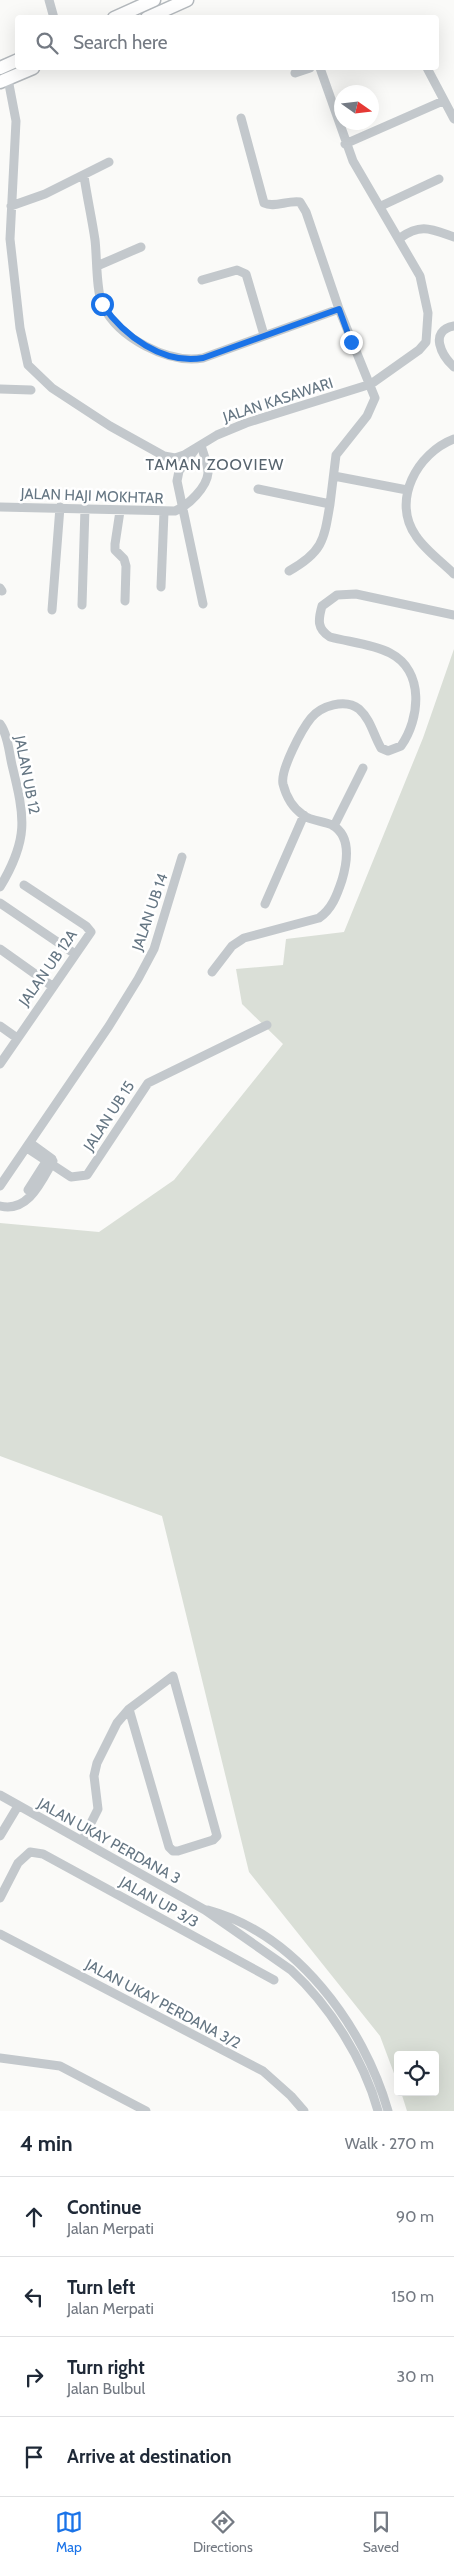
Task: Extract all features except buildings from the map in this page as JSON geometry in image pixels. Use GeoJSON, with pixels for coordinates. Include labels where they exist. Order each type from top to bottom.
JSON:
{"type":"FeatureCollection","features":[{"type":"Feature","properties":{"kind":"highway"},"geometry":{"type":"LineString","coordinates":[[121,15],[154,0]]}},
{"type":"Feature","properties":{"kind":"highway"},"geometry":{"type":"LineString","coordinates":[[154,15],[187,0]]}},
{"type":"Feature","properties":{"kind":"highway"},"geometry":{"type":"LineString","coordinates":[[3,76],[15,63]]}},
{"type":"Feature","properties":{"kind":"highway"},"geometry":{"type":"LineString","coordinates":[[3,76],[26,70]]}},
{"type":"Feature","properties":{"kind":"street"},"geometry":{"type":"LineString","coordinates":[[49,0],[53,15]]}},
{"type":"Feature","properties":{"kind":"street"},"geometry":{"type":"LineString","coordinates":[[296,73],[304,70]]}},
{"type":"Feature","properties":{"kind":"street","name":"JALAN KASAWARI"},"geometry":{"type":"LineString","coordinates":[[3,76],[16,121],[10,239],[20,328],[28,365],[52,388],[110,426],[164,456],[175,458],[217,435],[246,423],[371,384],[419,350],[426,342],[428,326],[426,298],[420,276],[400,238],[353,161],[345,144],[321,70]]}},
{"type":"Feature","properties":{"kind":"street"},"geometry":{"type":"LineString","coordinates":[[428,70],[454,119]]}},
{"type":"Feature","properties":{"kind":"street"},"geometry":{"type":"LineString","coordinates":[[345,144],[443,101]]}},
{"type":"Feature","properties":{"kind":"street"},"geometry":{"type":"LineString","coordinates":[[241,118],[264,203],[269,206],[291,201],[300,202],[306,212],[339,309],[371,384],[375,398],[373,407],[336,455],[325,538],[320,548],[305,562],[288,571]]}},
{"type":"Feature","properties":{"kind":"street"},"geometry":{"type":"LineString","coordinates":[[11,206],[45,194],[109,162]]}},
{"type":"Feature","properties":{"kind":"street"},"geometry":{"type":"LineString","coordinates":[[84,176],[102,304],[112,319],[129,334],[171,357],[184,360],[203,358],[339,309]]}},
{"type":"Feature","properties":{"kind":"street"},"geometry":{"type":"LineString","coordinates":[[381,206],[439,179]]}},
{"type":"Feature","properties":{"kind":"street"},"geometry":{"type":"LineString","coordinates":[[400,238],[414,229],[423,228],[454,237]]}},
{"type":"Feature","properties":{"kind":"street"},"geometry":{"type":"LineString","coordinates":[[97,266],[141,247]]}},
{"type":"Feature","properties":{"kind":"street"},"geometry":{"type":"LineString","coordinates":[[202,280],[243,271],[246,274],[264,335]]}},
{"type":"Feature","properties":{"kind":"street"},"geometry":{"type":"LineString","coordinates":[[454,326],[447,327],[442,333],[439,343],[440,352],[454,367]]}},
{"type":"Feature","properties":{"kind":"street"},"geometry":{"type":"LineString","coordinates":[[0,389],[31,390]]}},
{"type":"Feature","properties":{"kind":"street"},"geometry":{"type":"LineString","coordinates":[[454,439],[428,457],[415,473],[407,490],[406,505],[408,521],[416,537],[454,574]]}},
{"type":"Feature","properties":{"kind":"street"},"geometry":{"type":"LineString","coordinates":[[198,447],[177,476],[203,604]]}},
{"type":"Feature","properties":{"kind":"street"},"geometry":{"type":"LineString","coordinates":[[183,508],[205,484],[208,472],[198,447]]}},
{"type":"Feature","properties":{"kind":"street"},"geometry":{"type":"LineString","coordinates":[[334,476],[407,490]]}},
{"type":"Feature","properties":{"kind":"street"},"geometry":{"type":"LineString","coordinates":[[258,489],[330,504]]}},
{"type":"Feature","properties":{"kind":"street","name":"JALAN HAJI MOKHTAR"},"geometry":{"type":"LineString","coordinates":[[0,507],[60,507],[164,512],[183,508]]}},
{"type":"Feature","properties":{"kind":"street"},"geometry":{"type":"LineString","coordinates":[[52,610],[60,507]]}},
{"type":"Feature","properties":{"kind":"street"},"geometry":{"type":"LineString","coordinates":[[82,605],[85,508]]}},
{"type":"Feature","properties":{"kind":"street"},"geometry":{"type":"LineString","coordinates":[[120,511],[115,544],[116,550],[124,559],[126,566],[125,601]]}},
{"type":"Feature","properties":{"kind":"street"},"geometry":{"type":"LineString","coordinates":[[161,587],[164,512]]}},
{"type":"Feature","properties":{"kind":"street"},"geometry":{"type":"LineString","coordinates":[[212,972],[227,951],[244,938],[319,918],[327,912],[334,900],[347,864],[348,850],[341,835],[334,826],[304,815],[287,797],[283,781],[287,762],[311,718],[324,708],[336,704],[356,707],[371,723],[381,748],[388,751],[402,746],[413,726],[417,706],[409,671],[401,661],[390,653],[330,637],[322,632],[319,625],[322,606],[337,595],[356,594],[454,615]]}},
{"type":"Feature","properties":{"kind":"street","name":"JALAN UB 12"},"geometry":{"type":"LineString","coordinates":[[0,724],[6,735],[21,801],[23,828],[19,852],[0,887]]}},
{"type":"Feature","properties":{"kind":"street"},"geometry":{"type":"LineString","coordinates":[[334,826],[363,768]]}},
{"type":"Feature","properties":{"kind":"street"},"geometry":{"type":"LineString","coordinates":[[265,904],[304,815]]}},
{"type":"Feature","properties":{"kind":"street","name":"JALAN UB 14"},"geometry":{"type":"LineString","coordinates":[[28,1146],[109,1026],[154,949],[182,857]]}},
{"type":"Feature","properties":{"kind":"street","name":"JALAN UB 12A"},"geometry":{"type":"LineString","coordinates":[[0,1064],[91,932],[86,926],[24,885]]}},
{"type":"Feature","properties":{"kind":"street"},"geometry":{"type":"LineString","coordinates":[[0,903],[75,954]]}},
{"type":"Feature","properties":{"kind":"street"},"geometry":{"type":"LineString","coordinates":[[0,949],[52,986]]}},
{"type":"Feature","properties":{"kind":"street","name":"JALAN UB 15"},"geometry":{"type":"LineString","coordinates":[[28,1146],[71,1177],[87,1175],[148,1083],[267,1025]]}},
{"type":"Feature","properties":{"kind":"street"},"geometry":{"type":"LineString","coordinates":[[0,1026],[17,1038]]}},
{"type":"Feature","properties":{"kind":"street"},"geometry":{"type":"LineString","coordinates":[[0,1186],[28,1146]]}},
{"type":"Feature","properties":{"kind":"street"},"geometry":{"type":"LineString","coordinates":[[0,1206],[10,1209],[29,1199],[52,1162]]}},
{"type":"Feature","properties":{"kind":"street"},"geometry":{"type":"LineString","coordinates":[[82,1841],[98,1809],[94,1776],[97,1763],[117,1723],[129,1709],[173,1676],[217,1836],[213,1840],[178,1851],[173,1851],[169,1847],[129,1709]]}},
{"type":"Feature","properties":{"kind":"street","name":"JALAN UKAY PERDANA 3"},"geometry":{"type":"LineString","coordinates":[[0,1795],[205,1910],[291,1970],[304,1981],[355,2054],[378,2111]]}},
{"type":"Feature","properties":{"kind":"street"},"geometry":{"type":"LineString","coordinates":[[0,1836],[18,1806]]}},
{"type":"Feature","properties":{"kind":"street","name":"JALAN UP 3/3"},"geometry":{"type":"LineString","coordinates":[[0,1898],[18,1863],[30,1852],[43,1854],[274,1980]]}},
{"type":"Feature","properties":{"kind":"street","name":"JALAN UKAY PERDANA 3"},"geometry":{"type":"LineString","coordinates":[[205,1910],[223,1914],[265,1936],[309,1972],[335,2004],[361,2046],[388,2111]]}},
{"type":"Feature","properties":{"kind":"street","name":"JALAN UKAY PERDANA 3/2"},"geometry":{"type":"LineString","coordinates":[[0,1934],[263,2072],[291,2096],[304,2111]]}},
{"type":"Feature","properties":{"kind":"street"},"geometry":{"type":"LineString","coordinates":[[0,2058],[60,2066],[146,2111]]}},
{"type":"Feature","properties":{"kind":"shaded area"},"geometry":{"type":"Polygon","coordinates":[[[454,649],[454,2111],[407,2111],[402,2096],[439,2096],[439,2051],[394,2051],[394,2073],[380,2036],[249,1872],[162,1516],[0,1456],[0,1223],[99,1232],[174,1180],[283,1044],[242,1004],[236,969],[283,965],[286,939],[344,932],[423,738],[454,649]]]}},
{"type":"Feature","properties":{"kind":"district","name":"TAMAN ZOOVIEW"},"geometry":{"type":"Point","coordinates":[215,464]}},
{"type":"Feature","properties":{"kind":"route"},"geometry":{"type":"LineString","coordinates":[[102,304],[112,319],[129,334],[153,349],[171,357],[184,360],[203,358],[339,309],[351,342]]}}]}
